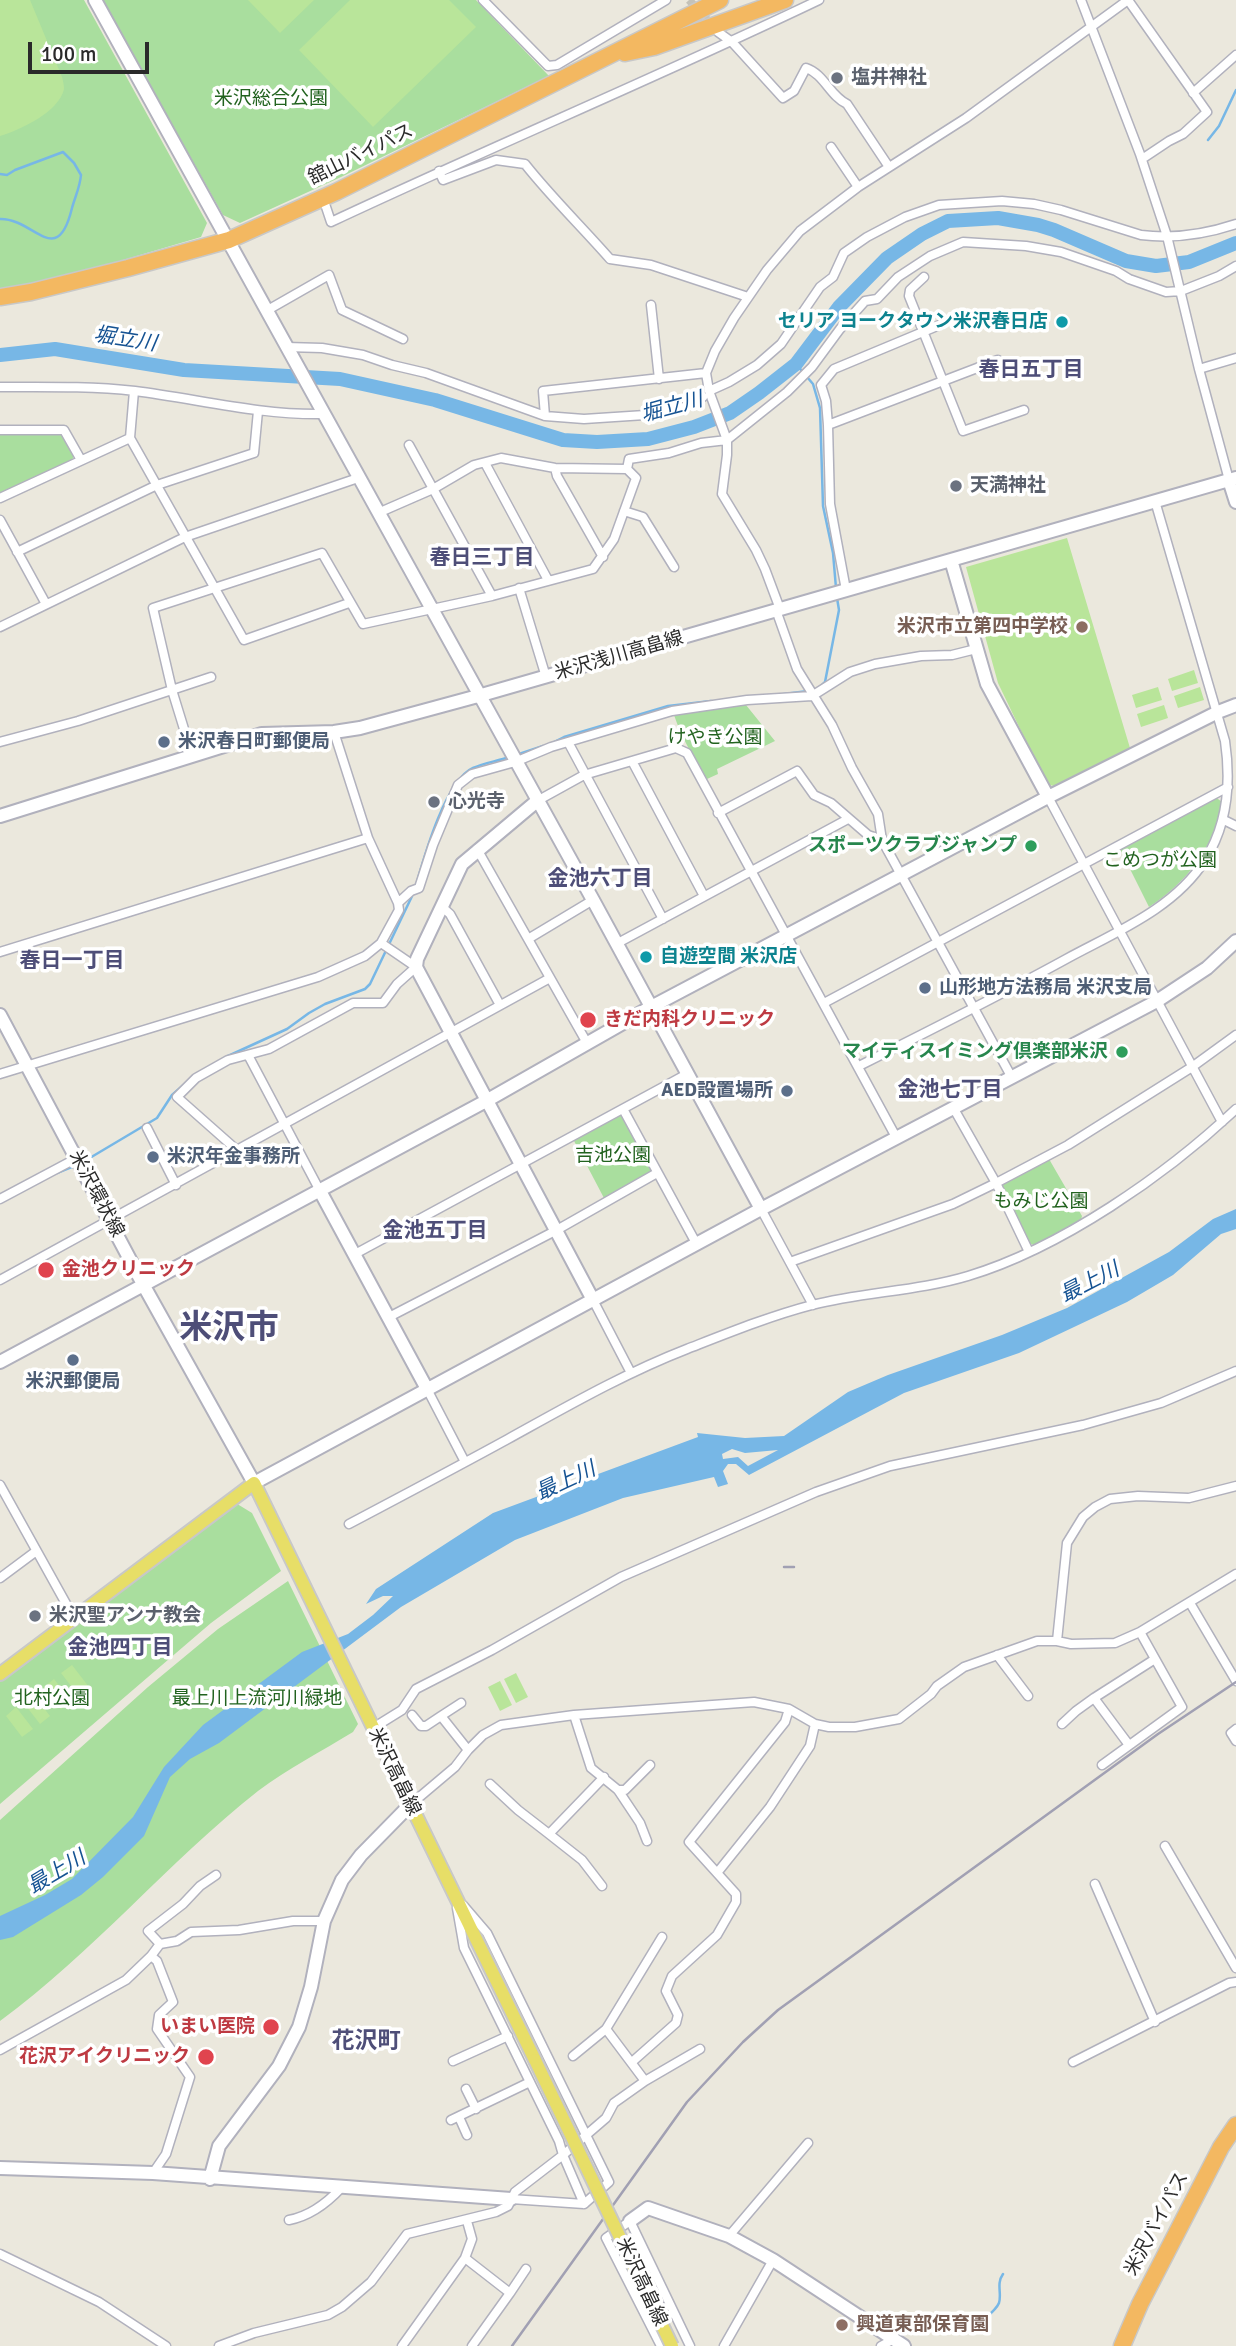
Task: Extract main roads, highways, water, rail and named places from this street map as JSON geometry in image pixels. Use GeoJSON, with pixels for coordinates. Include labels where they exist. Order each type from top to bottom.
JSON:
{"type":"FeatureCollection","features":[{"type":"Feature","properties":{"kind":"highway"},"geometry":{"type":"LineString","coordinates":[[602,58],[700,0]]}},
{"type":"Feature","properties":{"kind":"highway","name":"舘山バイパス"},"geometry":{"type":"LineString","coordinates":[[0,297],[116,271],[229,240],[323,198],[720,0]]}},
{"type":"Feature","properties":{"kind":"highway"},"geometry":{"type":"LineString","coordinates":[[602,58],[654,47],[785,0]]}},
{"type":"Feature","properties":{"kind":"highway","name":"米沢バイパス"},"geometry":{"type":"LineString","coordinates":[[1122,2346],[1140,2304],[1236,2125]]}},
{"type":"Feature","properties":{"kind":"main road","name":"米沢高畠線"},"geometry":{"type":"LineString","coordinates":[[0,1674],[254,1483],[672,2346]]}},
{"type":"Feature","properties":{"kind":"water"},"geometry":{"type":"Polygon","coordinates":[[[1236,1209],[1236,1229],[1221,1234],[1173,1275],[1127,1302],[1019,1353],[904,1393],[749,1475],[736,1464],[728,1464],[723,1471],[728,1484],[718,1487],[714,1477],[623,1498],[515,1540],[401,1607],[219,1743],[190,1759],[170,1777],[144,1836],[103,1877],[81,1895],[13,1937],[0,1940],[0,1916],[72,1879],[133,1817],[164,1767],[203,1725],[302,1652],[348,1634],[393,1596],[383,1596],[366,1604],[376,1589],[493,1513],[698,1437],[697,1433],[745,1438],[784,1436],[848,1392],[1067,1308],[1169,1252],[1213,1219],[1236,1209]],[[732,1449],[722,1454],[723,1459],[738,1457],[748,1466],[778,1450],[745,1453],[732,1449]]]}},
{"type":"Feature","properties":{"kind":"waterway"},"geometry":{"type":"LineString","coordinates":[[1208,140],[1219,126],[1236,90]]}},
{"type":"Feature","properties":{"kind":"waterway"},"geometry":{"type":"LineString","coordinates":[[0,174],[7,175],[63,152],[81,175],[66,226],[59,236],[43,236],[12,221],[0,219]]}},
{"type":"Feature","properties":{"kind":"waterway","name":"堀立川"},"geometry":{"type":"LineString","coordinates":[[0,355],[55,349],[184,370],[340,379],[435,400],[563,440],[597,442],[648,439],[694,427],[730,413],[759,393],[796,364],[839,307],[887,258],[922,234],[948,221],[998,218],[1038,225],[1126,261],[1156,266],[1189,262],[1236,243]]}},
{"type":"Feature","properties":{"kind":"waterway"},"geometry":{"type":"LineString","coordinates":[[796,364],[813,384],[820,408],[823,506],[833,553],[836,588]]}},
{"type":"Feature","properties":{"kind":"waterway"},"geometry":{"type":"LineString","coordinates":[[821,686],[825,682],[839,610],[837,598]]}},
{"type":"Feature","properties":{"kind":"waterway"},"geometry":{"type":"LineString","coordinates":[[784,694],[808,691]]}},
{"type":"Feature","properties":{"kind":"waterway"},"geometry":{"type":"LineString","coordinates":[[552,743],[668,706],[711,701]]}},
{"type":"Feature","properties":{"kind":"waterway"},"geometry":{"type":"LineString","coordinates":[[519,754],[543,746]]}},
{"type":"Feature","properties":{"kind":"waterway"},"geometry":{"type":"LineString","coordinates":[[417,882],[438,819],[454,787],[463,775],[473,768],[509,757]]}},
{"type":"Feature","properties":{"kind":"waterway"},"geometry":{"type":"LineString","coordinates":[[228,1056],[287,1029],[325,1004],[365,989],[370,984],[414,892]]}},
{"type":"Feature","properties":{"kind":"waterway"},"geometry":{"type":"LineString","coordinates":[[83,1162],[157,1118],[172,1095],[195,1075]]}},
{"type":"Feature","properties":{"kind":"waterway"},"geometry":{"type":"LineString","coordinates":[[57,1173],[74,1166]]}},
{"type":"Feature","properties":{"kind":"waterway"},"geometry":{"type":"LineString","coordinates":[[971,2333],[999,2303],[1003,2274]]}},
{"type":"Feature","properties":{"kind":"tunnel"},"geometry":{"type":"LineString","coordinates":[[689,0],[713,26]]}},
{"type":"Feature","properties":{"kind":"railway"},"geometry":{"type":"LineString","coordinates":[[784,1567],[794,1567]]}},
{"type":"Feature","properties":{"kind":"railway"},"geometry":{"type":"LineString","coordinates":[[512,2346],[687,2102],[743,2042],[778,2010],[1158,1734],[1236,1682]]}},
{"type":"Feature","properties":{"kind":"place","name":"塩井神社"},"geometry":{"type":"Point","coordinates":[837,78]}},
{"type":"Feature","properties":{"kind":"place","name":"セリア ヨークタウン米沢春日店"},"geometry":{"type":"Point","coordinates":[1062,322]}},
{"type":"Feature","properties":{"kind":"place","name":"天満神社"},"geometry":{"type":"Point","coordinates":[956,486]}},
{"type":"Feature","properties":{"kind":"place","name":"米沢市立第四中学校"},"geometry":{"type":"Point","coordinates":[1082,627]}},
{"type":"Feature","properties":{"kind":"place","name":"米沢春日町郵便局"},"geometry":{"type":"Point","coordinates":[164,742]}},
{"type":"Feature","properties":{"kind":"place","name":"心光寺"},"geometry":{"type":"Point","coordinates":[434,802]}},
{"type":"Feature","properties":{"kind":"place","name":"スポーツクラブジャンプ"},"geometry":{"type":"Point","coordinates":[1031,846]}},
{"type":"Feature","properties":{"kind":"place","name":"自遊空間 米沢店"},"geometry":{"type":"Point","coordinates":[646,957]}},
{"type":"Feature","properties":{"kind":"place","name":"山形地方法務局 米沢支局"},"geometry":{"type":"Point","coordinates":[925,988]}},
{"type":"Feature","properties":{"kind":"place","name":"きだ内科クリニック"},"geometry":{"type":"Point","coordinates":[588,1020]}},
{"type":"Feature","properties":{"kind":"place","name":"マイティスイミング倶楽部米沢"},"geometry":{"type":"Point","coordinates":[1122,1052]}},
{"type":"Feature","properties":{"kind":"place","name":"AED設置場所"},"geometry":{"type":"Point","coordinates":[787,1091]}},
{"type":"Feature","properties":{"kind":"place","name":"米沢年金事務所"},"geometry":{"type":"Point","coordinates":[153,1157]}},
{"type":"Feature","properties":{"kind":"place","name":"金池クリニック"},"geometry":{"type":"Point","coordinates":[46,1270]}},
{"type":"Feature","properties":{"kind":"place","name":"米沢郵便局"},"geometry":{"type":"Point","coordinates":[73,1360]}},
{"type":"Feature","properties":{"kind":"place","name":"米沢聖アンナ教会"},"geometry":{"type":"Point","coordinates":[35,1616]}},
{"type":"Feature","properties":{"kind":"place","name":"いまい医院"},"geometry":{"type":"Point","coordinates":[271,2027]}},
{"type":"Feature","properties":{"kind":"place","name":"花沢アイクリニック"},"geometry":{"type":"Point","coordinates":[206,2057]}},
{"type":"Feature","properties":{"kind":"place","name":"興道東部保育園"},"geometry":{"type":"Point","coordinates":[842,2325]}},
{"type":"Feature","properties":{"kind":"district","name":"春日五丁目"},"geometry":{"type":"Point","coordinates":[1031,370]}},
{"type":"Feature","properties":{"kind":"district","name":"春日三丁目"},"geometry":{"type":"Point","coordinates":[482,558]}},
{"type":"Feature","properties":{"kind":"district","name":"金池六丁目"},"geometry":{"type":"Point","coordinates":[600,879]}},
{"type":"Feature","properties":{"kind":"district","name":"春日一丁目"},"geometry":{"type":"Point","coordinates":[72,961]}},
{"type":"Feature","properties":{"kind":"district","name":"金池七丁目"},"geometry":{"type":"Point","coordinates":[950,1090]}},
{"type":"Feature","properties":{"kind":"district","name":"金池五丁目"},"geometry":{"type":"Point","coordinates":[435,1231]}},
{"type":"Feature","properties":{"kind":"district","name":"米沢市"},"geometry":{"type":"Point","coordinates":[229,1329]}},
{"type":"Feature","properties":{"kind":"district","name":"金池四丁目"},"geometry":{"type":"Point","coordinates":[120,1648]}},
{"type":"Feature","properties":{"kind":"district","name":"花沢町"},"geometry":{"type":"Point","coordinates":[366,2042]}},
{"type":"Feature","properties":{"kind":"park label","name":"米沢総合公園"},"geometry":{"type":"Point","coordinates":[271,99]}},
{"type":"Feature","properties":{"kind":"park label","name":"けやき公園"},"geometry":{"type":"Point","coordinates":[715,738]}},
{"type":"Feature","properties":{"kind":"park label","name":"こめつが公園"},"geometry":{"type":"Point","coordinates":[1160,861]}},
{"type":"Feature","properties":{"kind":"park label","name":"吉池公園"},"geometry":{"type":"Point","coordinates":[613,1156]}},
{"type":"Feature","properties":{"kind":"park label","name":"もみじ公園"},"geometry":{"type":"Point","coordinates":[1041,1202]}},
{"type":"Feature","properties":{"kind":"park label","name":"北村公園"},"geometry":{"type":"Point","coordinates":[52,1699]}},
{"type":"Feature","properties":{"kind":"park label","name":"最上川上流河川緑地"},"geometry":{"type":"Point","coordinates":[257,1699]}},
{"type":"Feature","properties":{"kind":"water label","name":"最上川"},"geometry":{"type":"Point","coordinates":[1090,1283]}},
{"type":"Feature","properties":{"kind":"water label","name":"最上川"},"geometry":{"type":"Point","coordinates":[566,1482]}},
{"type":"Feature","properties":{"kind":"water label","name":"最上川"},"geometry":{"type":"Point","coordinates":[57,1873]}}]}
